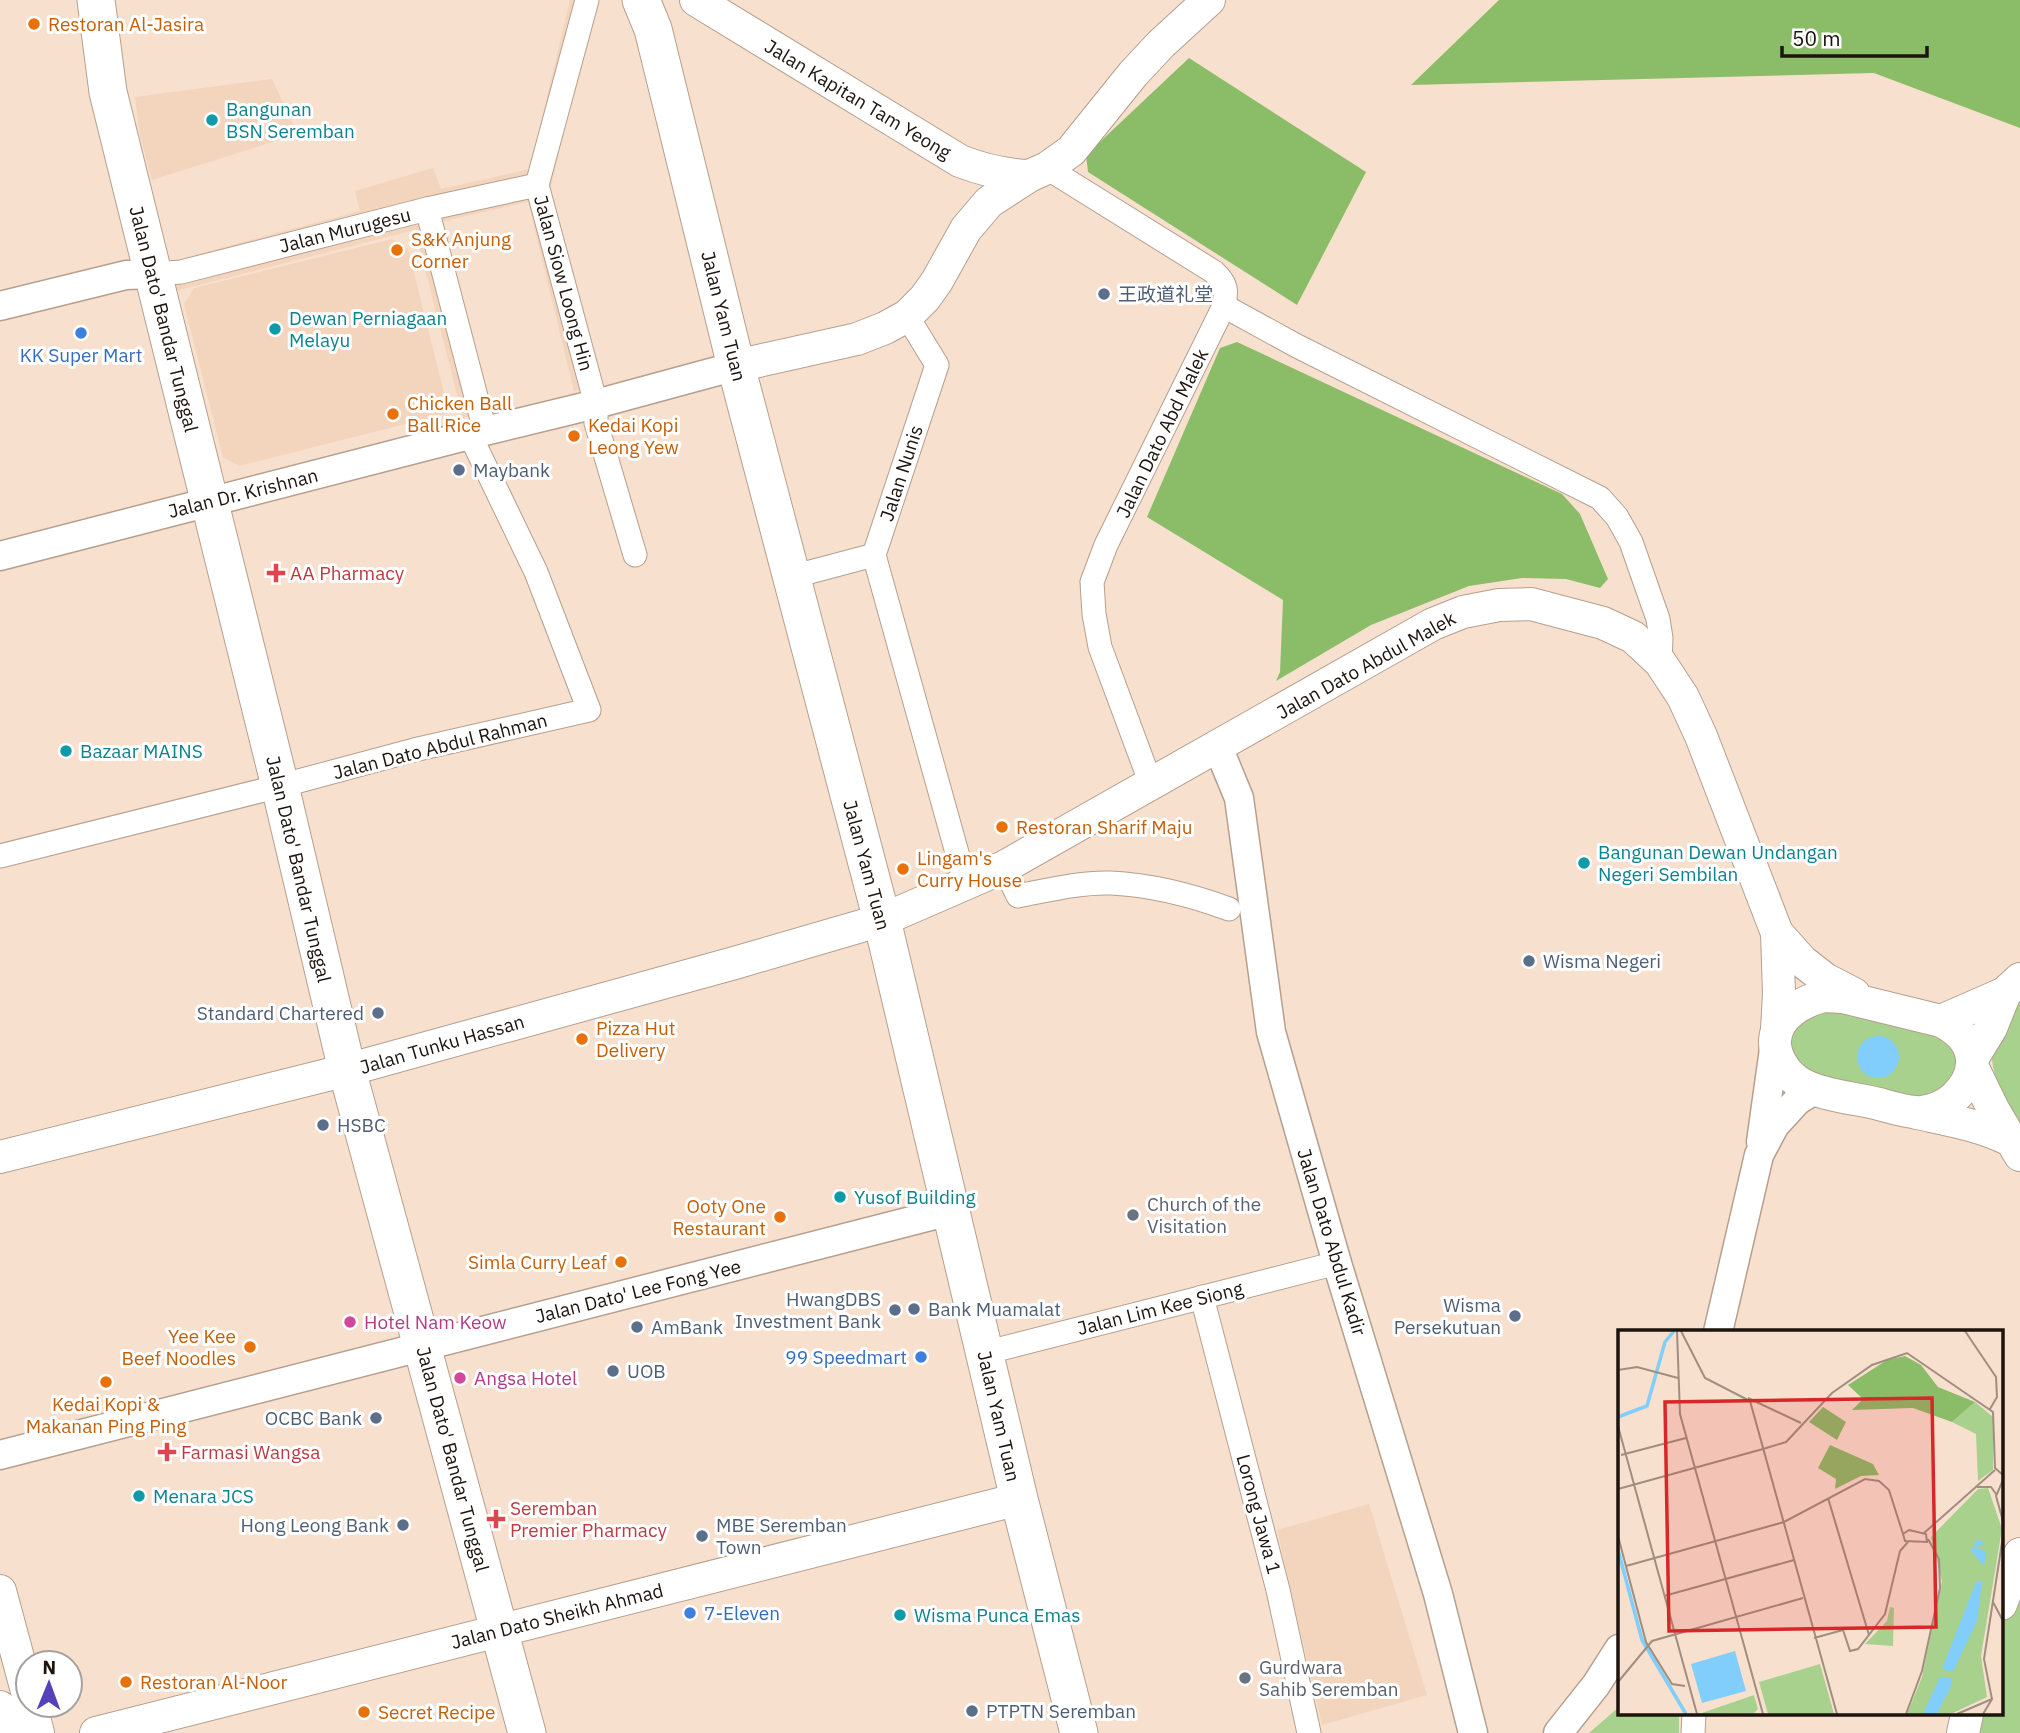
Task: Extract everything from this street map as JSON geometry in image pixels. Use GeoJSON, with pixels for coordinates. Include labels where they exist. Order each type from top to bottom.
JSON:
{"type":"FeatureCollection","features":[{"type":"Feature","properties":{"kind":"highway","name":"Jalan Dato' Bandar Tunggal"},"geometry":{"type":"LineString","coordinates":[[96,0],[108,92],[280,786],[347,1070],[527,1733]]}},
{"type":"Feature","properties":{"kind":"highway","name":"Jalan Yam Tuan"},"geometry":{"type":"LineString","coordinates":[[641,0],[653,29],[736,366],[882,920],[1019,1499],[1079,1733]]}},
{"type":"Feature","properties":{"kind":"main road","name":"Jalan Kapitan Tam Yeong"},"geometry":{"type":"LineString","coordinates":[[696,0],[960,161],[983,170],[1008,175],[1038,172]]}},
{"type":"Feature","properties":{"kind":"main road"},"geometry":{"type":"LineString","coordinates":[[736,366],[858,340],[907,316],[925,298],[966,229],[989,202],[1071,151],[1133,74],[1209,0]]}},
{"type":"Feature","properties":{"kind":"main road","name":"Jalan Dato Abdul Malek"},"geometry":{"type":"LineString","coordinates":[[882,920],[1004,867],[1433,624],[1463,611],[1499,605],[1531,604],[1604,623],[1633,637],[1660,662],[1684,696],[1777,933],[1779,976],[1776,1036]]}},
{"type":"Feature","properties":{"kind":"main road","name":"Jalan Tunku Hassan"},"geometry":{"type":"LineString","coordinates":[[0,1157],[347,1070],[882,920]]}},
{"type":"Feature","properties":{"kind":"main road"},"geometry":{"type":"LineString","coordinates":[[1777,933],[1802,961],[1825,979],[1873,1004]]}},
{"type":"Feature","properties":{"kind":"main road"},"geometry":{"type":"LineString","coordinates":[[1941,1021],[2013,986]]}},
{"type":"Feature","properties":{"kind":"main road"},"geometry":{"type":"LineString","coordinates":[[1916,1112],[1934,1110],[1947,1104],[1961,1091],[1968,1079],[1972,1063],[2013,986]]}},
{"type":"Feature","properties":{"kind":"main road"},"geometry":{"type":"LineString","coordinates":[[1823,996],[1843,997],[1941,1021],[1953,1027],[1969,1047],[1972,1063],[2015,1147],[1992,1131],[1974,1125],[1816,1089],[1798,1082],[1786,1072],[1776,1036],[1787,1014],[1803,1002],[1823,996]]}},
{"type":"Feature","properties":{"kind":"main road","name":"Jalan Dato Sheikh Ahmad"},"geometry":{"type":"LineString","coordinates":[[96,1733],[1019,1499]]}},
{"type":"Feature","properties":{"kind":"main road"},"geometry":{"type":"LineString","coordinates":[[2002,1601],[2020,1553]]}},
{"type":"Feature","properties":{"kind":"main road"},"geometry":{"type":"LineString","coordinates":[[0,1591],[16,1649]]}},
{"type":"Feature","properties":{"kind":"main road"},"geometry":{"type":"LineString","coordinates":[[0,1707],[7,1733]]}},
{"type":"Feature","properties":{"kind":"street","name":"Jalan Siow Loong Hin"},"geometry":{"type":"LineString","coordinates":[[587,0],[537,185],[596,404],[596,423],[635,555]]}},
{"type":"Feature","properties":{"kind":"street"},"geometry":{"type":"LineString","coordinates":[[1038,172],[1214,272],[1223,280],[1226,292],[1224,306],[1297,346],[1600,498],[1617,517],[1631,542],[1658,619],[1661,638],[1660,662]]}},
{"type":"Feature","properties":{"kind":"street","name":"Jalan Murugesu"},"geometry":{"type":"LineString","coordinates":[[153,274],[181,272],[427,209],[537,185]]}},
{"type":"Feature","properties":{"kind":"street"},"geometry":{"type":"LineString","coordinates":[[427,209],[478,433]]}},
{"type":"Feature","properties":{"kind":"street"},"geometry":{"type":"LineString","coordinates":[[0,306],[126,275],[153,274]]}},
{"type":"Feature","properties":{"kind":"street","name":"Jalan Dato Abd Malek"},"geometry":{"type":"LineString","coordinates":[[1152,784],[1100,647],[1092,582],[1106,545],[1224,306]]}},
{"type":"Feature","properties":{"kind":"street","name":"Jalan Nunis"},"geometry":{"type":"LineString","coordinates":[[874,555],[937,365],[907,316]]}},
{"type":"Feature","properties":{"kind":"street","name":"Jalan Dr. Krishnan"},"geometry":{"type":"LineString","coordinates":[[0,556],[736,366]]}},
{"type":"Feature","properties":{"kind":"street","name":"Jalan Dato Abdul Rahman"},"geometry":{"type":"LineString","coordinates":[[0,856],[414,750],[589,710],[536,572],[478,433]]}},
{"type":"Feature","properties":{"kind":"street"},"geometry":{"type":"LineString","coordinates":[[792,577],[874,555],[966,885]]}},
{"type":"Feature","properties":{"kind":"street","name":"Jalan Dato Abdul Kadir"},"geometry":{"type":"LineString","coordinates":[[1217,747],[1239,798],[1270,1032],[1438,1594],[1473,1733]]}},
{"type":"Feature","properties":{"kind":"street"},"geometry":{"type":"LineString","coordinates":[[1004,867],[1018,896],[1068,886],[1110,883],[1194,896],[1229,909]]}},
{"type":"Feature","properties":{"kind":"street"},"geometry":{"type":"LineString","coordinates":[[1718,1330],[1759,1155],[1776,1036]]}},
{"type":"Feature","properties":{"kind":"street"},"geometry":{"type":"LineString","coordinates":[[1759,1155],[1775,1125],[1797,1101],[1816,1089]]}},
{"type":"Feature","properties":{"kind":"street","name":"Jalan Dato' Lee Fong Yee"},"geometry":{"type":"LineString","coordinates":[[0,1455],[950,1211]]}},
{"type":"Feature","properties":{"kind":"street","name":"Jalan Lim Kee Siong"},"geometry":{"type":"LineString","coordinates":[[984,1353],[1337,1263]]}},
{"type":"Feature","properties":{"kind":"street","name":"Lorong Jawa 1"},"geometry":{"type":"LineString","coordinates":[[1202,1297],[1278,1590],[1309,1733]]}},
{"type":"Feature","properties":{"kind":"street"},"geometry":{"type":"LineString","coordinates":[[1558,1733],[1596,1685],[1618,1651]]}},
{"type":"Feature","properties":{"kind":"shaded area"},"geometry":{"type":"Polygon","coordinates":[[[570,0],[599,0],[574,83],[549,197],[598,386],[574,391],[528,202],[440,222],[488,411],[463,418],[415,230],[171,292],[164,263],[360,211],[355,191],[433,168],[441,189],[530,169],[570,0]]]}},
{"type":"Feature","properties":{"kind":"shaded area","name":"Bangunan BSN Seremban"},"geometry":{"type":"Polygon","coordinates":[[[272,79],[298,134],[152,180],[140,136],[135,97],[272,79]]]}},
{"type":"Feature","properties":{"kind":"shaded area"},"geometry":{"type":"Polygon","coordinates":[[[392,239],[408,249],[449,413],[239,466],[223,457],[184,304],[194,288],[392,239]]]}},
{"type":"Feature","properties":{"kind":"shaded area"},"geometry":{"type":"Polygon","coordinates":[[[1369,1504],[1427,1695],[1322,1725],[1277,1530],[1369,1504]]]}},
{"type":"Feature","properties":{"kind":"green space"},"geometry":{"type":"Polygon","coordinates":[[[1499,0],[2020,0],[2020,128],[1874,73],[1411,85],[1499,0]]]}},
{"type":"Feature","properties":{"kind":"green space"},"geometry":{"type":"Polygon","coordinates":[[[1189,58],[1366,172],[1297,305],[1088,172],[1086,155],[1189,58]]]}},
{"type":"Feature","properties":{"kind":"green space"},"geometry":{"type":"Polygon","coordinates":[[[1237,342],[1562,494],[1580,514],[1608,579],[1600,588],[1566,579],[1522,578],[1469,586],[1371,625],[1276,681],[1280,672],[1283,600],[1147,517],[1220,348],[1237,342]]]}},
{"type":"Feature","properties":{"kind":"green space"},"geometry":{"type":"Polygon","coordinates":[[[2020,994],[2020,1130],[1999,1098],[1991,1055],[2020,994]]]}},
{"type":"Feature","properties":{"kind":"green space"},"geometry":{"type":"Polygon","coordinates":[[[1841,1010],[1945,1036],[1958,1057],[1954,1080],[1924,1102],[1804,1075],[1788,1044],[1789,1032],[1808,1012],[1841,1010]]]}},
{"type":"Feature","properties":{"kind":"green space"},"geometry":{"type":"Polygon","coordinates":[[[2020,1576],[2020,1733],[1972,1733],[1976,1716],[2002,1716],[2002,1630],[2020,1576]]]}},
{"type":"Feature","properties":{"kind":"green space"},"geometry":{"type":"Polygon","coordinates":[[[1618,1708],[1618,1716],[1679,1716],[1679,1733],[1589,1733],[1618,1708]]]}},
{"type":"Feature","properties":{"kind":"water"},"geometry":{"type":"Polygon","coordinates":[[[1878,1036],[1893,1042],[1899,1057],[1893,1072],[1878,1078],[1863,1072],[1857,1057],[1863,1042],[1878,1036]]]}},
{"type":"Feature","properties":{"kind":"place","name":"Restoran Al-Jasira"},"geometry":{"type":"Point","coordinates":[34,24]}},
{"type":"Feature","properties":{"kind":"place","name":"Bangunan BSN Seremban"},"geometry":{"type":"Point","coordinates":[212,120]}},
{"type":"Feature","properties":{"kind":"place","name":"S&K Anjung Corner"},"geometry":{"type":"Point","coordinates":[397,250]}},
{"type":"Feature","properties":{"kind":"place","name":"王政道礼堂"},"geometry":{"type":"Point","coordinates":[1104,294]}},
{"type":"Feature","properties":{"kind":"place","name":"Dewan Perniagaan Melayu"},"geometry":{"type":"Point","coordinates":[275,329]}},
{"type":"Feature","properties":{"kind":"place","name":"KK Super Mart"},"geometry":{"type":"Point","coordinates":[81,333]}},
{"type":"Feature","properties":{"kind":"place","name":"Chicken Ball Ball Rice"},"geometry":{"type":"Point","coordinates":[393,414]}},
{"type":"Feature","properties":{"kind":"place","name":"Kedai Kopi Leong Yew"},"geometry":{"type":"Point","coordinates":[574,436]}},
{"type":"Feature","properties":{"kind":"place","name":"Maybank"},"geometry":{"type":"Point","coordinates":[459,470]}},
{"type":"Feature","properties":{"kind":"place","name":"AA Pharmacy"},"geometry":{"type":"Point","coordinates":[276,573]}},
{"type":"Feature","properties":{"kind":"place","name":"Bazaar MAINS"},"geometry":{"type":"Point","coordinates":[66,751]}},
{"type":"Feature","properties":{"kind":"place","name":"Restoran Sharif Maju"},"geometry":{"type":"Point","coordinates":[1002,827]}},
{"type":"Feature","properties":{"kind":"place","name":"Bangunan Dewan Undangan Negeri Sembilan"},"geometry":{"type":"Point","coordinates":[1584,863]}},
{"type":"Feature","properties":{"kind":"place","name":"Lingam's Curry House"},"geometry":{"type":"Point","coordinates":[903,869]}},
{"type":"Feature","properties":{"kind":"place","name":"Wisma Negeri"},"geometry":{"type":"Point","coordinates":[1529,961]}},
{"type":"Feature","properties":{"kind":"place","name":"Standard Chartered"},"geometry":{"type":"Point","coordinates":[378,1013]}},
{"type":"Feature","properties":{"kind":"place","name":"Pizza Hut Delivery"},"geometry":{"type":"Point","coordinates":[582,1039]}},
{"type":"Feature","properties":{"kind":"place","name":"HSBC"},"geometry":{"type":"Point","coordinates":[323,1125]}},
{"type":"Feature","properties":{"kind":"place","name":"Yusof Building"},"geometry":{"type":"Point","coordinates":[840,1197]}},
{"type":"Feature","properties":{"kind":"place","name":"Church of the Visitation"},"geometry":{"type":"Point","coordinates":[1133,1215]}},
{"type":"Feature","properties":{"kind":"place","name":"Ooty One Restaurant"},"geometry":{"type":"Point","coordinates":[780,1217]}},
{"type":"Feature","properties":{"kind":"place","name":"Simla Curry Leaf"},"geometry":{"type":"Point","coordinates":[621,1262]}},
{"type":"Feature","properties":{"kind":"place","name":"Bank Muamalat"},"geometry":{"type":"Point","coordinates":[914,1309]}},
{"type":"Feature","properties":{"kind":"place","name":"HwangDBS Investment Bank"},"geometry":{"type":"Point","coordinates":[895,1310]}},
{"type":"Feature","properties":{"kind":"place","name":"Wisma Persekutuan"},"geometry":{"type":"Point","coordinates":[1515,1316]}},
{"type":"Feature","properties":{"kind":"place","name":"Hotel Nam Keow"},"geometry":{"type":"Point","coordinates":[350,1322]}},
{"type":"Feature","properties":{"kind":"place","name":"AmBank"},"geometry":{"type":"Point","coordinates":[637,1327]}},
{"type":"Feature","properties":{"kind":"place","name":"Yee Kee Beef Noodles"},"geometry":{"type":"Point","coordinates":[250,1347]}},
{"type":"Feature","properties":{"kind":"place","name":"99 Speedmart"},"geometry":{"type":"Point","coordinates":[921,1357]}},
{"type":"Feature","properties":{"kind":"place","name":"UOB"},"geometry":{"type":"Point","coordinates":[613,1371]}},
{"type":"Feature","properties":{"kind":"place","name":"Angsa Hotel"},"geometry":{"type":"Point","coordinates":[460,1378]}},
{"type":"Feature","properties":{"kind":"place","name":"Kedai Kopi & Makanan Ping Ping"},"geometry":{"type":"Point","coordinates":[106,1382]}},
{"type":"Feature","properties":{"kind":"place","name":"OCBC Bank"},"geometry":{"type":"Point","coordinates":[376,1418]}},
{"type":"Feature","properties":{"kind":"place","name":"Farmasi Wangsa"},"geometry":{"type":"Point","coordinates":[167,1452]}},
{"type":"Feature","properties":{"kind":"place","name":"Menara JCS"},"geometry":{"type":"Point","coordinates":[139,1496]}},
{"type":"Feature","properties":{"kind":"place","name":"Seremban Premier Pharmacy"},"geometry":{"type":"Point","coordinates":[496,1519]}},
{"type":"Feature","properties":{"kind":"place","name":"Hong Leong Bank"},"geometry":{"type":"Point","coordinates":[403,1525]}},
{"type":"Feature","properties":{"kind":"place","name":"MBE Seremban Town"},"geometry":{"type":"Point","coordinates":[702,1536]}},
{"type":"Feature","properties":{"kind":"place","name":"7-Eleven"},"geometry":{"type":"Point","coordinates":[690,1613]}},
{"type":"Feature","properties":{"kind":"place","name":"Wisma Punca Emas"},"geometry":{"type":"Point","coordinates":[900,1615]}},
{"type":"Feature","properties":{"kind":"place","name":"Gurdwara Sahib Seremban"},"geometry":{"type":"Point","coordinates":[1245,1678]}},
{"type":"Feature","properties":{"kind":"place","name":"Restoran Al-Noor"},"geometry":{"type":"Point","coordinates":[126,1682]}},
{"type":"Feature","properties":{"kind":"place","name":"PTPTN Seremban"},"geometry":{"type":"Point","coordinates":[972,1711]}},
{"type":"Feature","properties":{"kind":"place","name":"Secret Recipe"},"geometry":{"type":"Point","coordinates":[364,1712]}}]}
